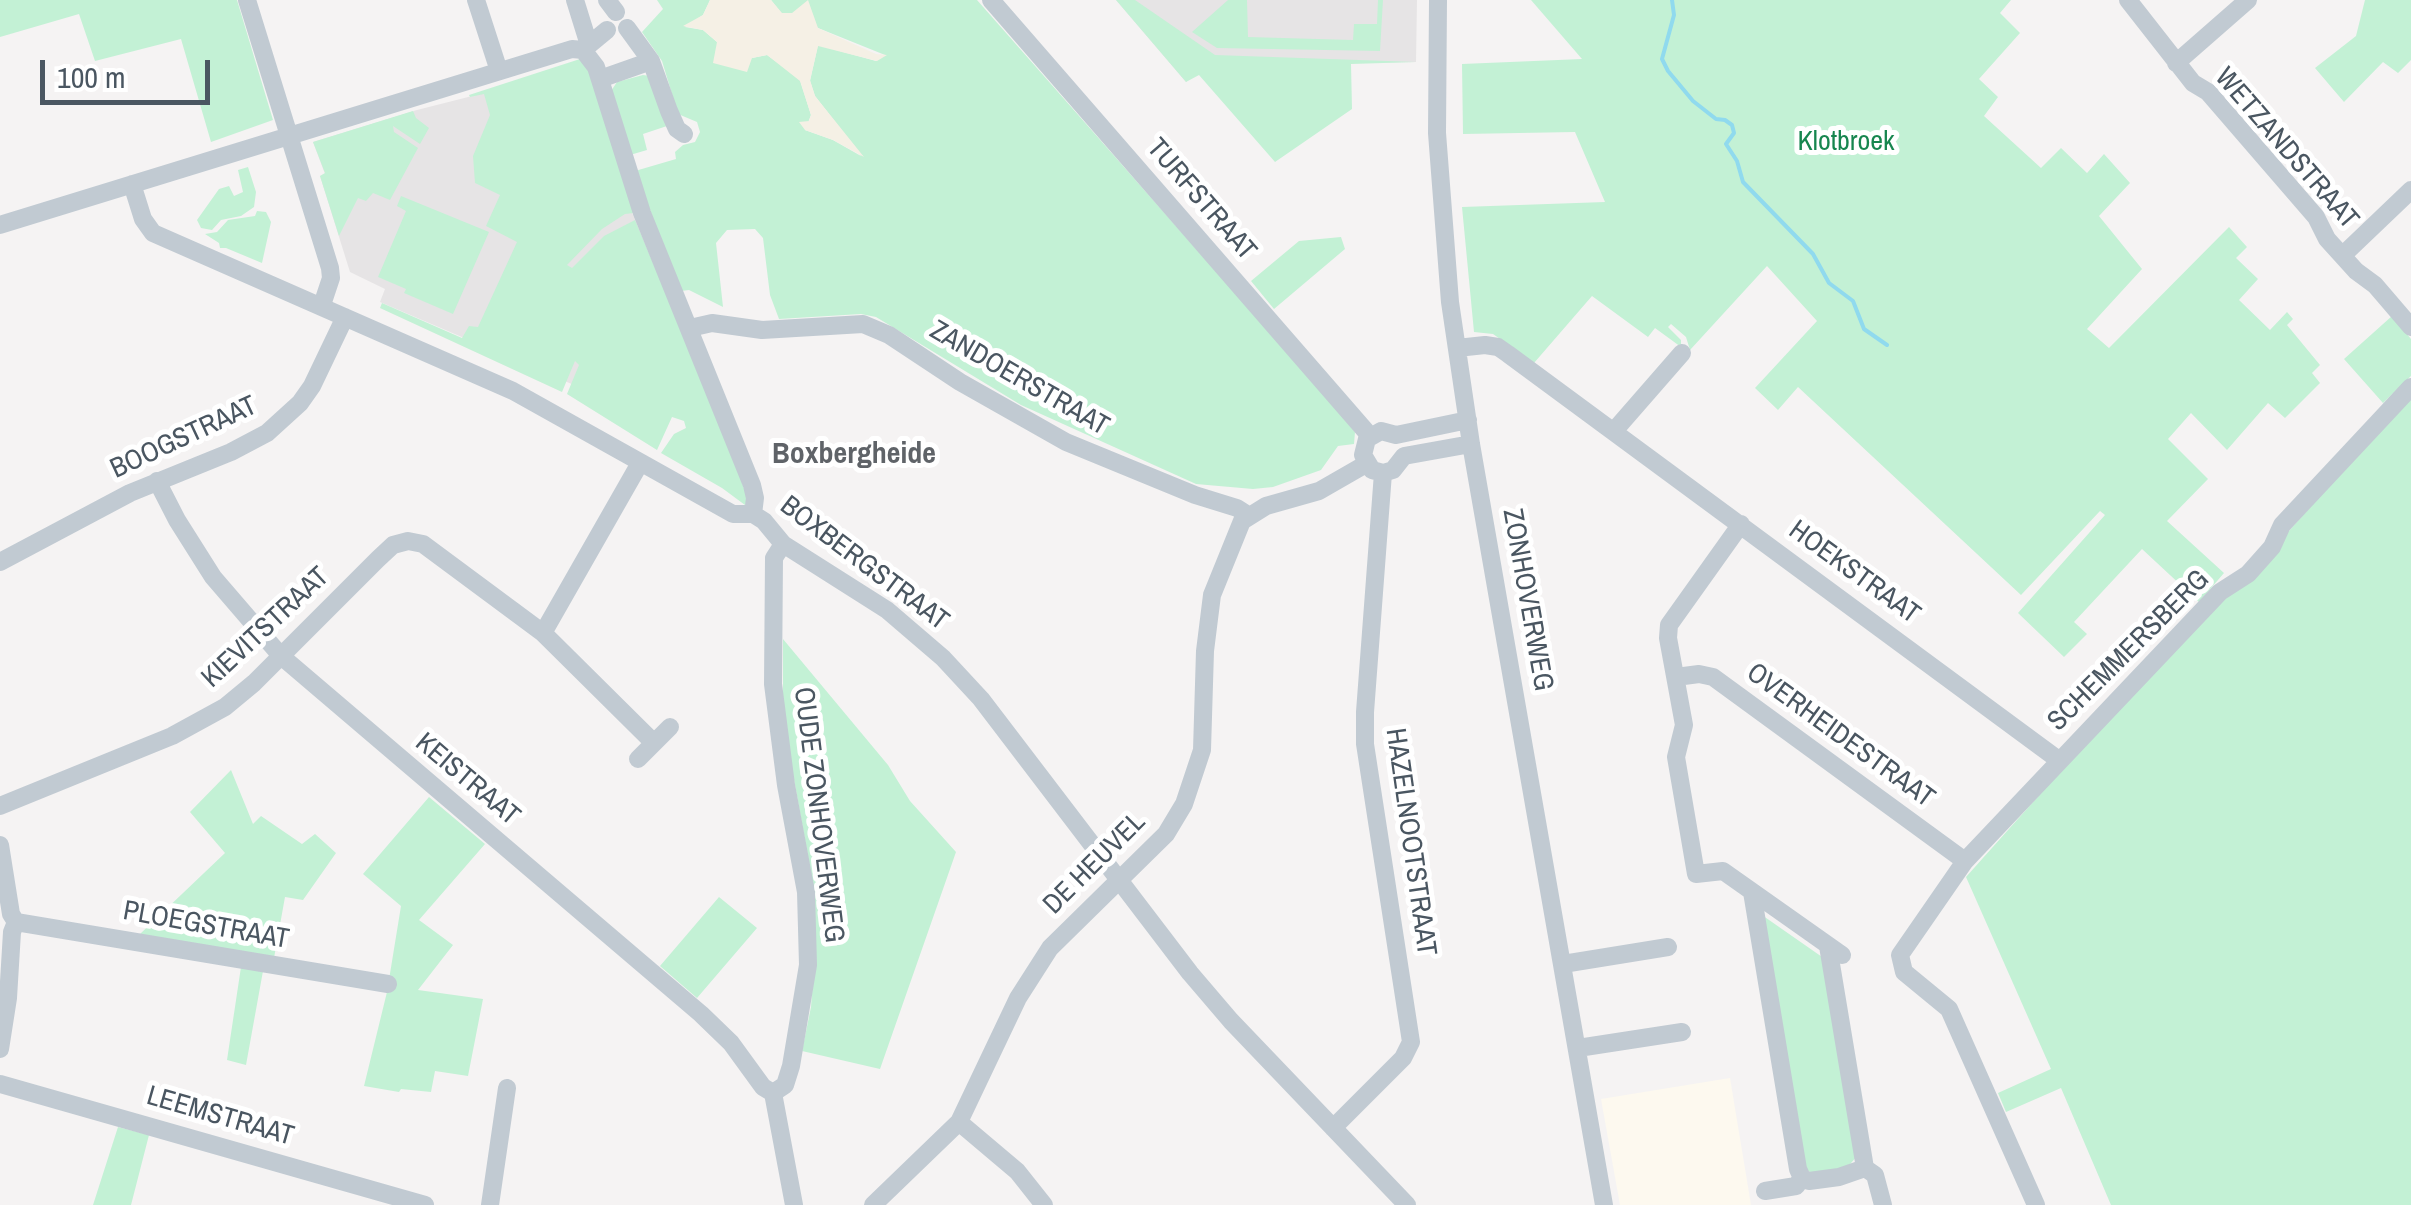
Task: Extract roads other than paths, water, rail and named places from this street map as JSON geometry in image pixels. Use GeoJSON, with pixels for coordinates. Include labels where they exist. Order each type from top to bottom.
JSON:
{"type":"FeatureCollection","features":[{"type":"Feature","properties":{"kind":"street"},"geometry":{"type":"LineString","coordinates":[[248,0],[330,268],[331,278],[322,305]]}},
{"type":"Feature","properties":{"kind":"street"},"geometry":{"type":"LineString","coordinates":[[476,0],[498,70]]}},
{"type":"Feature","properties":{"kind":"street","name":"TURFSTRAAT"},"geometry":{"type":"LineString","coordinates":[[991,0],[1370,436]]}},
{"type":"Feature","properties":{"kind":"street","name":"ZONHOVERWEG"},"geometry":{"type":"LineString","coordinates":[[1438,0],[1437,132],[1457,348],[1604,1205]]}},
{"type":"Feature","properties":{"kind":"street","name":"WETZANDSTRAAT"},"geometry":{"type":"LineString","coordinates":[[2128,0],[2192,83],[2208,92],[2316,217],[2327,239],[2356,271],[2375,285],[2411,328]]}},
{"type":"Feature","properties":{"kind":"street"},"geometry":{"type":"LineString","coordinates":[[2176,63],[2248,0]]}},
{"type":"Feature","properties":{"kind":"street"},"geometry":{"type":"LineString","coordinates":[[575,2],[586,48],[600,79],[638,202],[752,486],[753,514]]}},
{"type":"Feature","properties":{"kind":"street"},"geometry":{"type":"LineString","coordinates":[[616,13],[651,61],[677,129],[684,134]]}},
{"type":"Feature","properties":{"kind":"street"},"geometry":{"type":"LineString","coordinates":[[0,225],[498,70],[572,48],[586,48],[606,30]]}},
{"type":"Feature","properties":{"kind":"street"},"geometry":{"type":"LineString","coordinates":[[600,79],[651,61]]}},
{"type":"Feature","properties":{"kind":"street","name":"BOXBERGSTRAAT"},"geometry":{"type":"LineString","coordinates":[[132,184],[143,219],[153,233],[513,391],[733,514],[753,514],[783,544],[887,610],[943,658],[1004,726],[1118,881],[1231,1021],[1407,1205]]}},
{"type":"Feature","properties":{"kind":"street"},"geometry":{"type":"LineString","coordinates":[[2343,256],[2411,190]]}},
{"type":"Feature","properties":{"kind":"street","name":"BOOGSTRAAT"},"geometry":{"type":"LineString","coordinates":[[0,562],[157,481],[250,444],[286,418],[312,386],[346,317]]}},
{"type":"Feature","properties":{"kind":"street","name":"ZANDOERSTRAAT"},"geometry":{"type":"LineString","coordinates":[[690,328],[712,323],[762,330],[864,324],[889,335],[1000,406],[1066,442],[1194,495],[1237,508],[1248,516]]}},
{"type":"Feature","properties":{"kind":"street","name":"HOEKSTRAAT"},"geometry":{"type":"LineString","coordinates":[[1457,348],[1498,347],[2060,760]]}},
{"type":"Feature","properties":{"kind":"street"},"geometry":{"type":"LineString","coordinates":[[1614,431],[1682,353]]}},
{"type":"Feature","properties":{"kind":"street","name":"SCHEMMERSBERG"},"geometry":{"type":"LineString","coordinates":[[2036,1205],[1949,1009],[1909,977],[1900,964],[1900,955],[1965,861],[2220,592],[2248,574],[2272,547],[2282,525],[2411,387]]}},
{"type":"Feature","properties":{"kind":"street"},"geometry":{"type":"LineString","coordinates":[[1375,468],[1362,455],[1370,436],[1380,432],[1396,436],[1468,420]]}},
{"type":"Feature","properties":{"kind":"street"},"geometry":{"type":"LineString","coordinates":[[1396,436],[1404,456]]}},
{"type":"Feature","properties":{"kind":"street"},"geometry":{"type":"LineString","coordinates":[[1248,516],[1375,468],[1393,470],[1404,456],[1472,444]]}},
{"type":"Feature","properties":{"kind":"street"},"geometry":{"type":"LineString","coordinates":[[543,632],[640,462]]}},
{"type":"Feature","properties":{"kind":"street","name":"HAZELNOOTSTRAAT"},"geometry":{"type":"LineString","coordinates":[[1333,1128],[1403,1058],[1411,1042],[1366,744],[1375,468]]}},
{"type":"Feature","properties":{"kind":"street","name":"KEISTRAAT"},"geometry":{"type":"LineString","coordinates":[[157,481],[176,520],[213,577],[281,656],[701,1014],[731,1043],[763,1088],[773,1092]]}},
{"type":"Feature","properties":{"kind":"street","name":"DE HEUVEL"},"geometry":{"type":"LineString","coordinates":[[874,1205],[958,1122],[1032,974],[1050,948],[1166,834],[1191,788],[1202,750],[1204,651],[1212,595],[1236,535],[1248,516]]}},
{"type":"Feature","properties":{"kind":"street"},"geometry":{"type":"LineString","coordinates":[[1741,524],[1668,625],[1684,725],[1676,757],[1696,874],[1723,871],[1835,950],[1865,1168],[1875,1175],[1882,1205]]}},
{"type":"Feature","properties":{"kind":"street","name":"KIEVITSTRAAT"},"geometry":{"type":"LineString","coordinates":[[0,806],[198,724],[225,708],[393,545],[408,540],[422,544],[543,632],[654,743]]}},
{"type":"Feature","properties":{"kind":"street","name":"OUDE ZONHOVERWEG"},"geometry":{"type":"LineString","coordinates":[[773,1092],[785,1085],[791,1066],[808,965],[806,892],[786,785],[774,684],[774,558],[783,544]]}},
{"type":"Feature","properties":{"kind":"street","name":"OVERHEIDESTRAAT"},"geometry":{"type":"LineString","coordinates":[[1676,677],[1713,677],[1965,861]]}},
{"type":"Feature","properties":{"kind":"street"},"geometry":{"type":"LineString","coordinates":[[638,759],[670,727]]}},
{"type":"Feature","properties":{"kind":"street"},"geometry":{"type":"LineString","coordinates":[[0,845],[11,914],[16,922],[0,1049]]}},
{"type":"Feature","properties":{"kind":"street"},"geometry":{"type":"LineString","coordinates":[[1752,892],[1802,1178]]}},
{"type":"Feature","properties":{"kind":"street","name":"PLOEGSTRAAT"},"geometry":{"type":"LineString","coordinates":[[16,922],[388,984]]}},
{"type":"Feature","properties":{"kind":"street"},"geometry":{"type":"LineString","coordinates":[[1563,964],[1668,947]]}},
{"type":"Feature","properties":{"kind":"street"},"geometry":{"type":"LineString","coordinates":[[1578,1048],[1682,1032]]}},
{"type":"Feature","properties":{"kind":"street","name":"LEEMSTRAAT"},"geometry":{"type":"LineString","coordinates":[[0,1084],[425,1205]]}},
{"type":"Feature","properties":{"kind":"street"},"geometry":{"type":"LineString","coordinates":[[490,1205],[507,1088]]}},
{"type":"Feature","properties":{"kind":"street"},"geometry":{"type":"LineString","coordinates":[[773,1092],[794,1205]]}},
{"type":"Feature","properties":{"kind":"street"},"geometry":{"type":"LineString","coordinates":[[958,1122],[1017,1171],[1044,1205]]}},
{"type":"Feature","properties":{"kind":"street"},"geometry":{"type":"LineString","coordinates":[[1802,1178],[1839,1176],[1865,1168]]}},
{"type":"Feature","properties":{"kind":"street"},"geometry":{"type":"LineString","coordinates":[[1764,1191],[1796,1186],[1802,1178]]}},
{"type":"Feature","properties":{"kind":"waterway"},"geometry":{"type":"LineString","coordinates":[[1672,0],[1674,15],[1662,59],[1668,71],[1693,101],[1716,119],[1732,125],[1734,133],[1726,144],[1737,161],[1743,182],[1813,254],[1829,283],[1853,301],[1864,329],[1887,345]]}},
{"type":"Feature","properties":{"kind":"district","name":"Boxbergheide"},"geometry":{"type":"Point","coordinates":[854,455]}},
{"type":"Feature","properties":{"kind":"park label","name":"Klotbroek"},"geometry":{"type":"Point","coordinates":[1846,142]}}]}
